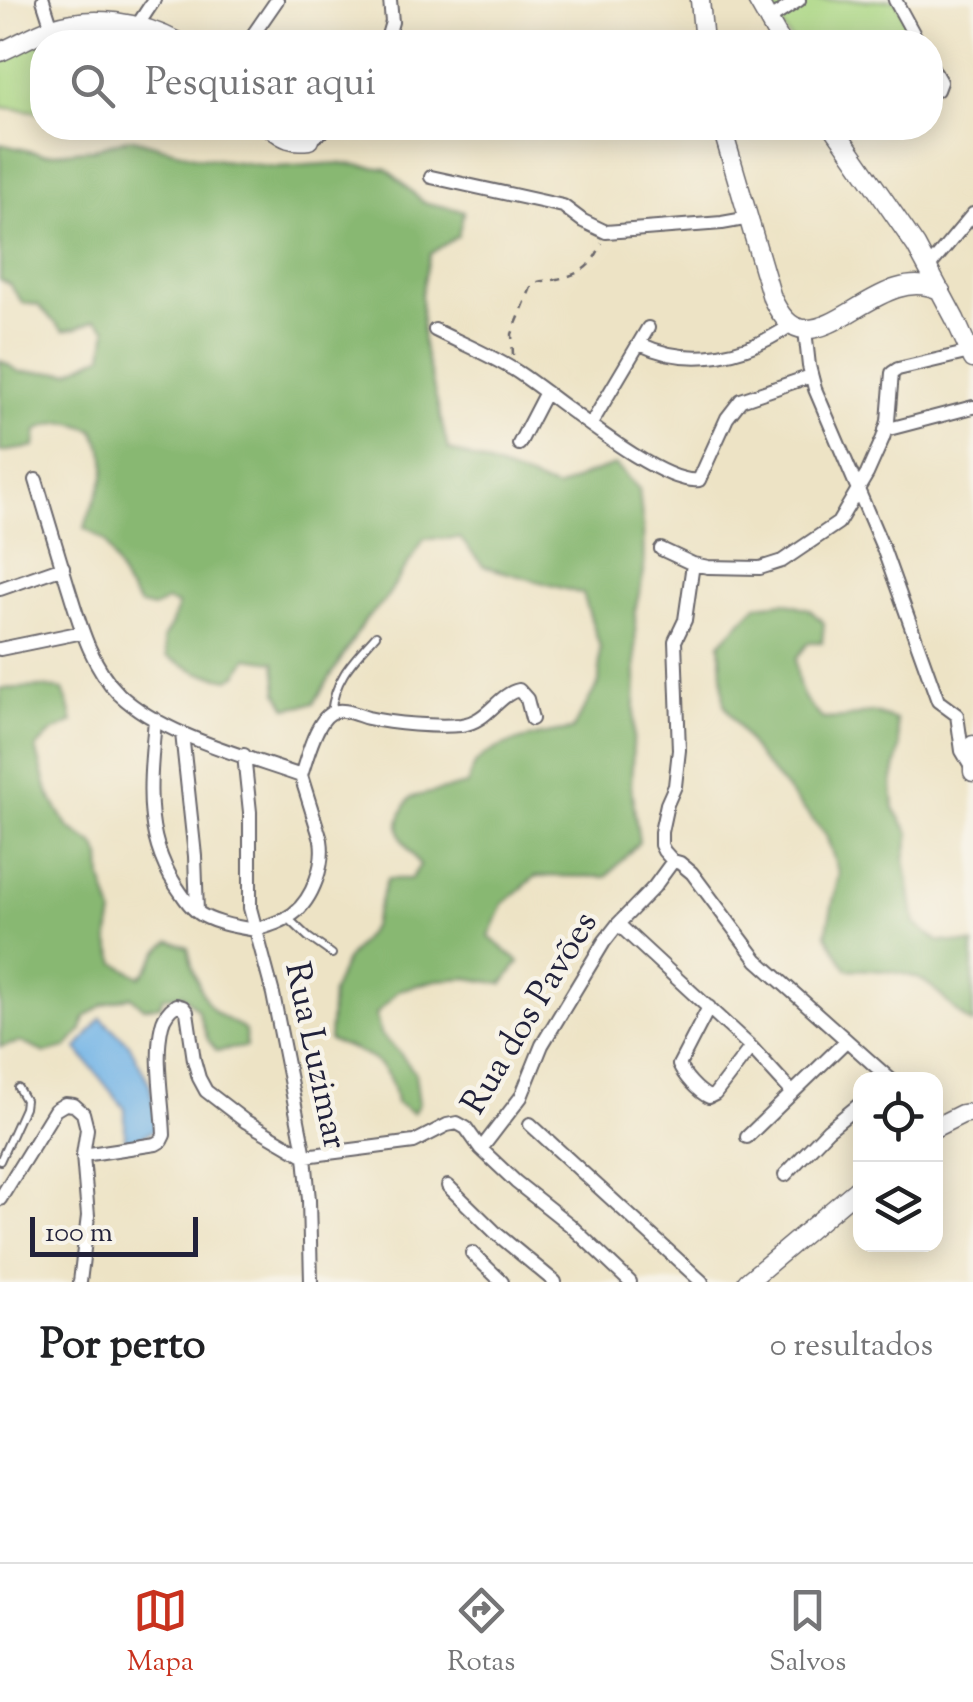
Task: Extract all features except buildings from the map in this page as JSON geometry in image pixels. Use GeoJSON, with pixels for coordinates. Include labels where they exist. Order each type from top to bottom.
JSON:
{"type":"FeatureCollection","features":[{"type":"Feature","properties":{"kind":"street"},"geometry":{"type":"LineString","coordinates":[[42,0],[52,28]]}},
{"type":"Feature","properties":{"kind":"street"},"geometry":{"type":"LineString","coordinates":[[137,26],[154,0]]}},
{"type":"Feature","properties":{"kind":"street"},"geometry":{"type":"LineString","coordinates":[[256,30],[277,0]]}},
{"type":"Feature","properties":{"kind":"street"},"geometry":{"type":"LineString","coordinates":[[390,0],[390,30]]}},
{"type":"Feature","properties":{"kind":"street"},"geometry":{"type":"LineString","coordinates":[[700,0],[703,30]]}},
{"type":"Feature","properties":{"kind":"street"},"geometry":{"type":"LineString","coordinates":[[757,0],[774,30]]}},
{"type":"Feature","properties":{"kind":"street"},"geometry":{"type":"LineString","coordinates":[[768,20],[798,0]]}},
{"type":"Feature","properties":{"kind":"street"},"geometry":{"type":"LineString","coordinates":[[895,0],[911,30]]}},
{"type":"Feature","properties":{"kind":"street"},"geometry":{"type":"LineString","coordinates":[[48,30],[104,21],[147,30]]}},
{"type":"Feature","properties":{"kind":"street"},"geometry":{"type":"LineString","coordinates":[[0,52],[30,38]]}},
{"type":"Feature","properties":{"kind":"street"},"geometry":{"type":"LineString","coordinates":[[288,140],[310,140]]}},
{"type":"Feature","properties":{"kind":"street"},"geometry":{"type":"LineString","coordinates":[[726,140],[772,298],[798,328],[812,376],[883,548],[938,701],[956,715],[962,751],[973,770]]}},
{"type":"Feature","properties":{"kind":"street"},"geometry":{"type":"LineString","coordinates":[[661,549],[693,564],[747,569],[782,561],[833,528],[858,489],[885,430],[894,371],[972,355],[929,267],[843,140]]}},
{"type":"Feature","properties":{"kind":"street"},"geometry":{"type":"LineString","coordinates":[[431,177],[563,206],[582,221],[606,232],[750,218]]}},
{"type":"Feature","properties":{"kind":"street"},"geometry":{"type":"LineString","coordinates":[[929,267],[973,214]]}},
{"type":"Feature","properties":{"kind":"street"},"geometry":{"type":"LineString","coordinates":[[640,344],[666,354],[694,358],[756,346],[798,328],[828,324],[888,292],[922,286],[942,291]]}},
{"type":"Feature","properties":{"kind":"street"},"geometry":{"type":"LineString","coordinates":[[591,424],[648,328]]}},
{"type":"Feature","properties":{"kind":"street"},"geometry":{"type":"LineString","coordinates":[[435,330],[516,371],[628,452],[696,482],[727,418],[741,400],[812,376]]}},
{"type":"Feature","properties":{"kind":"street"},"geometry":{"type":"LineString","coordinates":[[519,444],[546,392]]}},
{"type":"Feature","properties":{"kind":"street"},"geometry":{"type":"LineString","coordinates":[[885,430],[973,407]]}},
{"type":"Feature","properties":{"kind":"street"},"geometry":{"type":"LineString","coordinates":[[36,480],[83,632],[108,681],[120,695],[155,720],[182,733],[301,776]]}},
{"type":"Feature","properties":{"kind":"street"},"geometry":{"type":"LineString","coordinates":[[693,564],[685,620],[674,641],[680,750],[675,786],[660,832],[661,845],[673,861],[692,873],[757,960],[881,1072]]}},
{"type":"Feature","properties":{"kind":"street"},"geometry":{"type":"LineString","coordinates":[[0,588],[62,567]]}},
{"type":"Feature","properties":{"kind":"street"},"geometry":{"type":"LineString","coordinates":[[0,650],[83,632]]}},
{"type":"Feature","properties":{"kind":"street"},"geometry":{"type":"LineString","coordinates":[[244,756],[250,812],[250,908],[255,930],[288,918],[302,907],[317,877],[322,849],[301,776],[315,735],[331,713],[426,724],[467,724],[491,712],[509,693],[519,690],[527,699],[532,719]]}},
{"type":"Feature","properties":{"kind":"street"},"geometry":{"type":"LineString","coordinates":[[155,720],[150,776],[156,848],[166,872],[197,912]]}},
{"type":"Feature","properties":{"kind":"street"},"geometry":{"type":"LineString","coordinates":[[182,733],[197,912]]}},
{"type":"Feature","properties":{"kind":"street"},"geometry":{"type":"LineString","coordinates":[[973,746],[973,770]]}},
{"type":"Feature","properties":{"kind":"street","name":"Rua dos Pavões"},"geometry":{"type":"LineString","coordinates":[[483,1151],[521,1098],[542,1045],[585,972],[618,924],[673,861]]}},
{"type":"Feature","properties":{"kind":"street","name":"Rua Luzimar"},"geometry":{"type":"LineString","coordinates":[[197,912],[255,930],[274,994],[305,1156],[310,1282]]}},
{"type":"Feature","properties":{"kind":"street"},"geometry":{"type":"LineString","coordinates":[[618,924],[751,1047],[792,1092]]}},
{"type":"Feature","properties":{"kind":"street"},"geometry":{"type":"LineString","coordinates":[[83,1155],[162,1141],[162,1024],[176,1005],[183,1006],[199,1078],[206,1090],[244,1121],[305,1156],[414,1142],[452,1123],[463,1125],[483,1151],[630,1282]]}},
{"type":"Feature","properties":{"kind":"street"},"geometry":{"type":"LineString","coordinates":[[709,1007],[679,1065],[703,1094],[714,1094],[751,1047]]}},
{"type":"Feature","properties":{"kind":"street"},"geometry":{"type":"LineString","coordinates":[[747,1137],[846,1041]]}},
{"type":"Feature","properties":{"kind":"street"},"geometry":{"type":"LineString","coordinates":[[0,1200],[55,1110],[65,1104],[74,1105],[83,1113],[87,1129],[83,1155],[88,1216],[80,1282]]}},
{"type":"Feature","properties":{"kind":"street"},"geometry":{"type":"LineString","coordinates":[[785,1174],[853,1110]]}},
{"type":"Feature","properties":{"kind":"street"},"geometry":{"type":"LineString","coordinates":[[943,1124],[973,1112]]}},
{"type":"Feature","properties":{"kind":"street"},"geometry":{"type":"LineString","coordinates":[[530,1124],[702,1282]]}},
{"type":"Feature","properties":{"kind":"street"},"geometry":{"type":"LineString","coordinates":[[448,1186],[554,1282]]}},
{"type":"Feature","properties":{"kind":"street"},"geometry":{"type":"LineString","coordinates":[[746,1282],[853,1194]]}},
{"type":"Feature","properties":{"kind":"street"},"geometry":{"type":"LineString","coordinates":[[472,1253],[502,1282]]}},
{"type":"Feature","properties":{"kind":"lane"},"geometry":{"type":"LineString","coordinates":[[331,713],[338,681],[376,636]]}},
{"type":"Feature","properties":{"kind":"lane"},"geometry":{"type":"LineString","coordinates":[[288,918],[332,954]]}},
{"type":"Feature","properties":{"kind":"lane"},"geometry":{"type":"LineString","coordinates":[[0,1161],[24,1108],[25,1100],[18,1088]]}},
{"type":"Feature","properties":{"kind":"path"},"geometry":{"type":"LineString","coordinates":[[516,371],[512,334],[532,285],[537,280],[555,280],[584,269],[594,261],[606,232]]}},
{"type":"Feature","properties":{"kind":"green space"},"geometry":{"type":"Polygon","coordinates":[[[789,0],[896,0],[913,30],[784,30],[772,11],[789,0]]]}},
{"type":"Feature","properties":{"kind":"green space"},"geometry":{"type":"Polygon","coordinates":[[[30,45],[30,111],[0,107],[0,59],[30,45]]]}},
{"type":"Feature","properties":{"kind":"green space"},"geometry":{"type":"Polygon","coordinates":[[[137,140],[198,157],[277,167],[340,163],[387,169],[423,202],[464,211],[458,236],[430,254],[421,295],[423,343],[448,449],[557,489],[615,465],[639,489],[644,572],[635,611],[631,786],[639,842],[606,877],[536,876],[503,904],[489,937],[519,962],[503,984],[467,978],[436,980],[399,990],[376,1014],[380,1034],[415,1073],[419,1104],[413,1113],[396,1103],[389,1077],[374,1061],[329,1040],[332,992],[345,962],[372,927],[387,879],[411,879],[420,865],[399,825],[411,797],[467,785],[475,764],[496,749],[572,730],[599,682],[600,647],[583,594],[483,566],[460,538],[424,539],[383,603],[366,619],[314,703],[287,708],[278,692],[275,662],[247,658],[238,674],[229,679],[200,673],[167,657],[163,639],[178,605],[167,601],[153,608],[140,605],[126,586],[105,541],[85,528],[105,473],[104,454],[94,430],[72,423],[52,424],[37,430],[35,447],[0,452],[0,360],[20,372],[69,372],[103,355],[107,329],[96,320],[63,331],[38,305],[23,303],[9,284],[0,280],[0,144],[43,154],[137,140]]]}},
{"type":"Feature","properties":{"kind":"green space"},"geometry":{"type":"Polygon","coordinates":[[[784,602],[809,609],[824,623],[822,642],[809,642],[796,659],[802,692],[810,706],[823,719],[872,712],[896,720],[900,747],[892,784],[894,808],[910,834],[905,859],[915,924],[938,941],[973,944],[973,1024],[924,981],[891,972],[847,969],[826,934],[839,874],[826,835],[759,758],[724,704],[720,643],[757,605],[784,602]]]}},
{"type":"Feature","properties":{"kind":"green space"},"geometry":{"type":"Polygon","coordinates":[[[0,689],[63,690],[69,706],[73,722],[51,733],[36,748],[49,795],[69,828],[95,845],[101,857],[102,879],[113,914],[108,941],[116,963],[140,977],[171,941],[188,947],[202,993],[212,1009],[245,1031],[246,1047],[217,1051],[208,1040],[197,1009],[182,994],[163,997],[160,1005],[144,1008],[131,996],[103,1005],[85,1017],[82,1030],[66,1048],[45,1053],[21,1042],[0,1047],[0,689]]]}},
{"type":"Feature","properties":{"kind":"water"},"geometry":{"type":"Polygon","coordinates":[[[101,1018],[129,1044],[150,1085],[158,1128],[125,1145],[125,1109],[77,1049],[101,1018]]]}}]}
